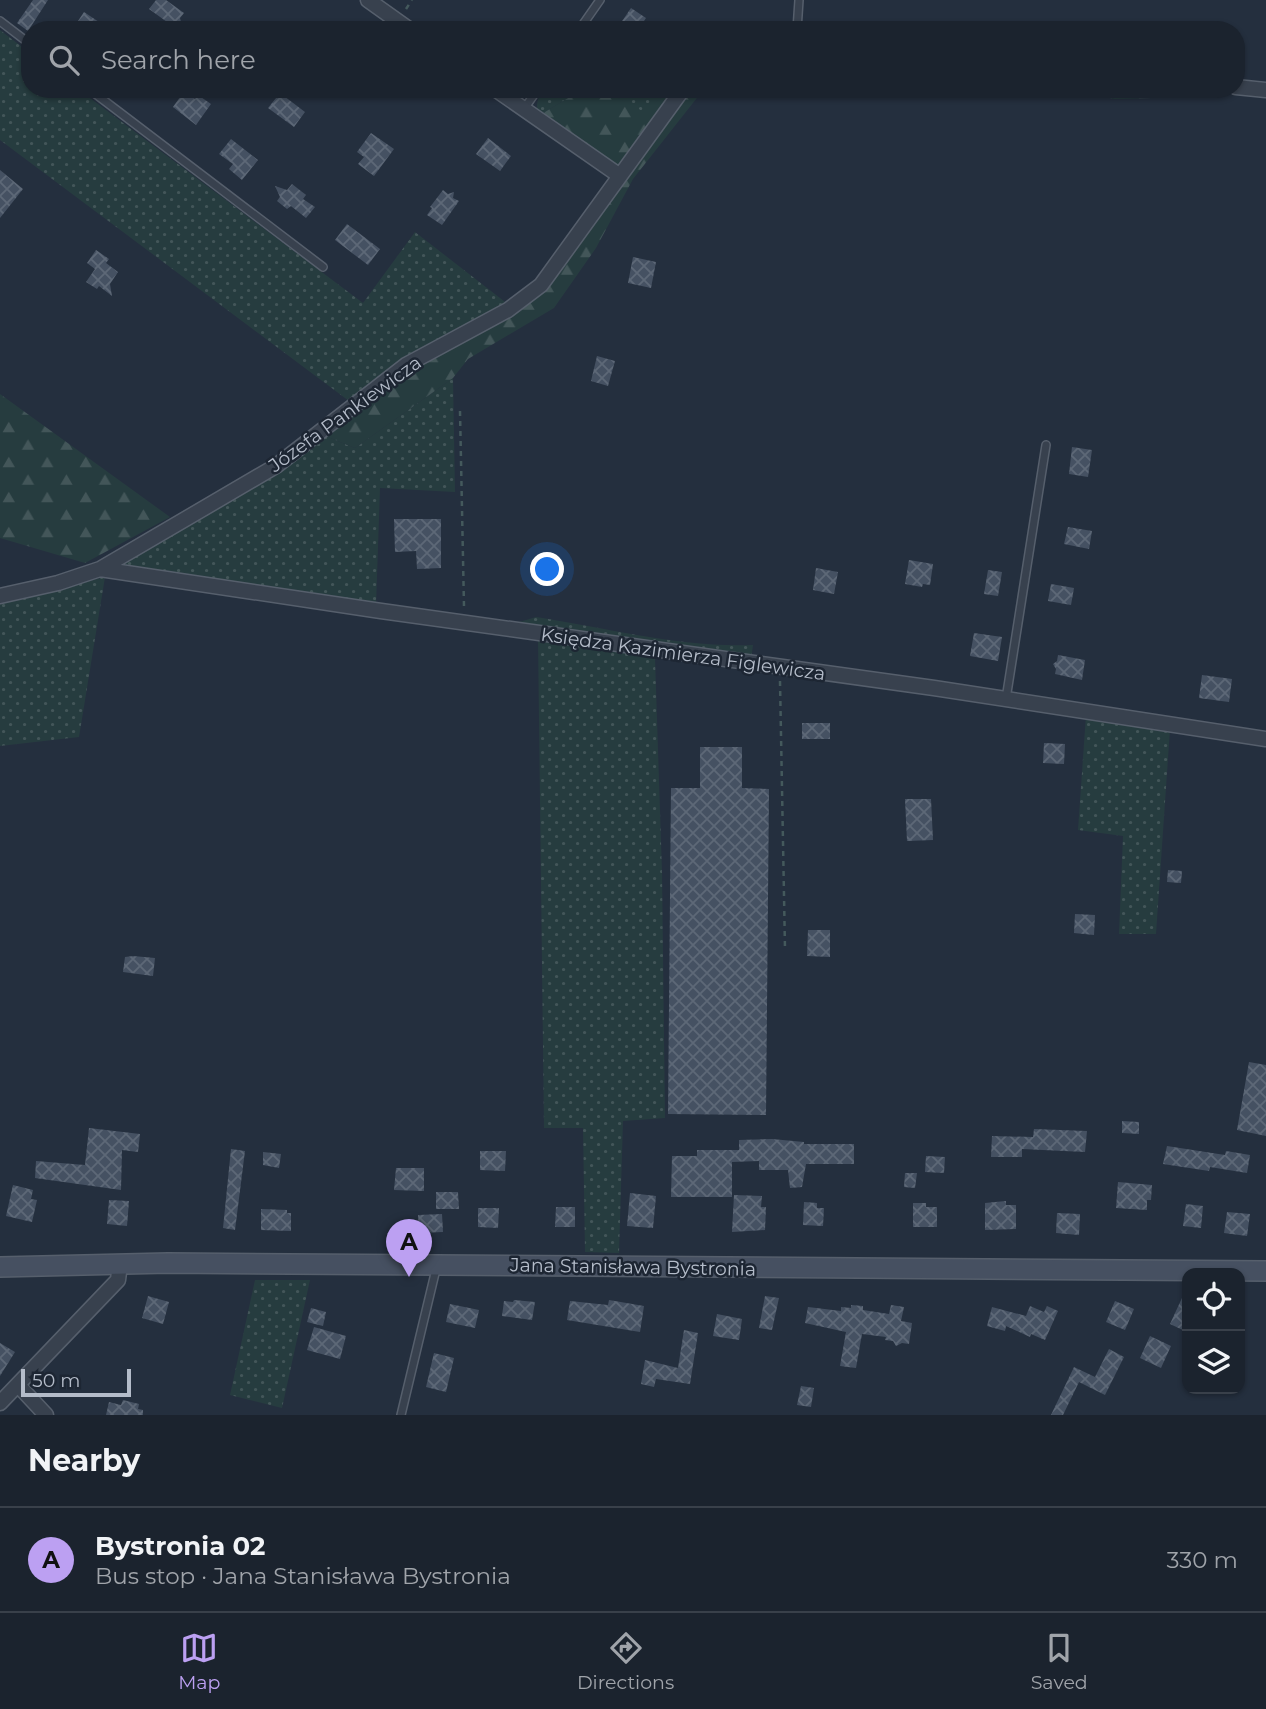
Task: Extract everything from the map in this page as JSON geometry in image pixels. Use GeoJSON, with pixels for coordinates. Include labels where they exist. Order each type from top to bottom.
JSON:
{"type":"FeatureCollection","features":[{"type":"Feature","properties":{"kind":"street"},"geometry":{"type":"LineString","coordinates":[[368,0],[397,21]]}},
{"type":"Feature","properties":{"kind":"street"},"geometry":{"type":"LineString","coordinates":[[1245,88],[1266,90]]}},
{"type":"Feature","properties":{"kind":"street"},"geometry":{"type":"LineString","coordinates":[[508,98],[620,176]]}},
{"type":"Feature","properties":{"kind":"street","name":"Józefa Pankiewicza"},"geometry":{"type":"LineString","coordinates":[[0,596],[58,583],[100,569],[276,466],[406,365],[508,310],[541,285],[676,98]]}},
{"type":"Feature","properties":{"kind":"street","name":"Księdza Kazimierza Figlewicza"},"geometry":{"type":"LineString","coordinates":[[100,569],[1266,739]]}},
{"type":"Feature","properties":{"kind":"street"},"geometry":{"type":"LineString","coordinates":[[0,1403],[118,1280],[120,1264]]}},
{"type":"Feature","properties":{"kind":"street","name":"Jana Stanisława Bystronia"},"geometry":{"type":"LineString","coordinates":[[0,1267],[120,1264],[437,1264],[1266,1271]]}},
{"type":"Feature","properties":{"kind":"street"},"geometry":{"type":"LineString","coordinates":[[18,1385],[46,1415]]}},
{"type":"Feature","properties":{"kind":"lane"},"geometry":{"type":"LineString","coordinates":[[585,21],[600,0]]}},
{"type":"Feature","properties":{"kind":"lane"},"geometry":{"type":"LineString","coordinates":[[798,21],[799,0]]}},
{"type":"Feature","properties":{"kind":"lane"},"geometry":{"type":"LineString","coordinates":[[0,22],[21,37]]}},
{"type":"Feature","properties":{"kind":"lane"},"geometry":{"type":"LineString","coordinates":[[101,98],[323,267]]}},
{"type":"Feature","properties":{"kind":"lane"},"geometry":{"type":"LineString","coordinates":[[524,109],[532,98]]}},
{"type":"Feature","properties":{"kind":"lane"},"geometry":{"type":"LineString","coordinates":[[1006,699],[1046,445]]}},
{"type":"Feature","properties":{"kind":"lane"},"geometry":{"type":"LineString","coordinates":[[401,1415],[437,1264]]}},
{"type":"Feature","properties":{"kind":"path"},"geometry":{"type":"LineString","coordinates":[[460,411],[464,623]]}},
{"type":"Feature","properties":{"kind":"path"},"geometry":{"type":"LineString","coordinates":[[780,667],[785,949]]}},
{"type":"Feature","properties":{"kind":"green space"},"geometry":{"type":"Polygon","coordinates":[[[0,30],[21,46],[21,98],[90,98],[363,303],[415,232],[509,305],[349,401],[0,140],[0,30]]]}},
{"type":"Feature","properties":{"kind":"green space"},"geometry":{"type":"Polygon","coordinates":[[[539,98],[568,98],[540,115],[539,98]]]}},
{"type":"Feature","properties":{"kind":"green space"},"geometry":{"type":"Polygon","coordinates":[[[568,98],[618,98],[644,112],[660,98],[668,98],[619,171],[540,115],[568,98]]]}},
{"type":"Feature","properties":{"kind":"green space"},"geometry":{"type":"Polygon","coordinates":[[[618,98],[661,98],[644,113],[618,98]]]}},
{"type":"Feature","properties":{"kind":"green space"},"geometry":{"type":"Polygon","coordinates":[[[682,98],[697,98],[633,179],[596,248],[554,308],[468,359],[453,378],[355,448],[323,435],[411,370],[493,326],[540,294],[682,98]]]}},
{"type":"Feature","properties":{"kind":"green space"},"geometry":{"type":"Polygon","coordinates":[[[453,378],[455,492],[380,488],[376,606],[114,568],[323,435],[355,448],[453,378]]]}},
{"type":"Feature","properties":{"kind":"green space"},"geometry":{"type":"Polygon","coordinates":[[[0,394],[170,517],[85,563],[0,538],[0,394]]]}},
{"type":"Feature","properties":{"kind":"green space"},"geometry":{"type":"Polygon","coordinates":[[[105,577],[79,737],[0,746],[0,603],[105,577]]]}},
{"type":"Feature","properties":{"kind":"green space"},"geometry":{"type":"Polygon","coordinates":[[[536,617],[671,640],[753,645],[751,659],[506,626],[536,617]]]}},
{"type":"Feature","properties":{"kind":"green space"},"geometry":{"type":"Polygon","coordinates":[[[538,637],[655,658],[662,872],[665,1118],[623,1121],[619,1253],[585,1252],[583,1128],[544,1128],[538,637]]]}},
{"type":"Feature","properties":{"kind":"green space"},"geometry":{"type":"Polygon","coordinates":[[[1086,715],[1170,729],[1156,934],[1119,934],[1123,836],[1078,830],[1086,715]]]}},
{"type":"Feature","properties":{"kind":"green space"},"geometry":{"type":"Polygon","coordinates":[[[255,1280],[310,1280],[282,1408],[230,1395],[255,1280]]]}},
{"type":"Feature","properties":{"kind":"building"},"geometry":{"type":"Polygon","coordinates":[[[33,0],[48,0],[34,21],[21,21],[21,26],[17,23],[33,0]]]}},
{"type":"Feature","properties":{"kind":"building"},"geometry":{"type":"Polygon","coordinates":[[[156,0],[166,0],[184,13],[181,21],[166,21],[149,9],[156,0]]]}},
{"type":"Feature","properties":{"kind":"building"},"geometry":{"type":"Polygon","coordinates":[[[631,8],[646,18],[644,21],[622,21],[631,8]]]}},
{"type":"Feature","properties":{"kind":"building"},"geometry":{"type":"Polygon","coordinates":[[[84,12],[98,21],[78,21],[84,12]]]}},
{"type":"Feature","properties":{"kind":"building"},"geometry":{"type":"Polygon","coordinates":[[[179,98],[202,98],[211,104],[196,125],[173,107],[179,98]]]}},
{"type":"Feature","properties":{"kind":"building"},"geometry":{"type":"Polygon","coordinates":[[[276,98],[287,98],[305,112],[294,127],[268,108],[276,98]]]}},
{"type":"Feature","properties":{"kind":"building"},"geometry":{"type":"Polygon","coordinates":[[[371,133],[394,149],[374,176],[358,164],[364,157],[357,152],[371,133]]]}},
{"type":"Feature","properties":{"kind":"building"},"geometry":{"type":"Polygon","coordinates":[[[488,138],[511,156],[500,171],[476,154],[488,138]]]}},
{"type":"Feature","properties":{"kind":"building"},"geometry":{"type":"Polygon","coordinates":[[[231,139],[258,160],[242,180],[229,169],[233,164],[219,154],[231,139]]]}},
{"type":"Feature","properties":{"kind":"building"},"geometry":{"type":"Polygon","coordinates":[[[0,170],[23,189],[0,218],[0,170]]]}},
{"type":"Feature","properties":{"kind":"building"},"geometry":{"type":"Polygon","coordinates":[[[292,184],[306,195],[303,199],[315,207],[306,218],[291,206],[287,209],[277,201],[280,197],[275,186],[287,190],[292,184]]]}},
{"type":"Feature","properties":{"kind":"building"},"geometry":{"type":"Polygon","coordinates":[[[443,190],[448,194],[454,192],[453,198],[459,201],[442,225],[427,215],[443,190]]]}},
{"type":"Feature","properties":{"kind":"building"},"geometry":{"type":"Polygon","coordinates":[[[347,224],[380,249],[368,265],[335,240],[347,224]]]}},
{"type":"Feature","properties":{"kind":"building"},"geometry":{"type":"Polygon","coordinates":[[[96,250],[109,259],[106,263],[118,272],[110,284],[112,296],[99,286],[97,289],[86,282],[95,269],[87,263],[96,250]]]}},
{"type":"Feature","properties":{"kind":"building"},"geometry":{"type":"Polygon","coordinates":[[[633,257],[656,262],[651,288],[628,283],[633,257]]]}},
{"type":"Feature","properties":{"kind":"building"},"geometry":{"type":"Polygon","coordinates":[[[597,356],[615,361],[608,386],[591,381],[597,356]]]}},
{"type":"Feature","properties":{"kind":"building"},"geometry":{"type":"Polygon","coordinates":[[[1072,447],[1092,450],[1088,477],[1069,474],[1072,447]]]}},
{"type":"Feature","properties":{"kind":"building"},"geometry":{"type":"Polygon","coordinates":[[[394,519],[441,519],[441,568],[417,569],[416,551],[395,552],[394,519]]]}},
{"type":"Feature","properties":{"kind":"building"},"geometry":{"type":"Polygon","coordinates":[[[1068,527],[1092,531],[1089,549],[1064,544],[1068,527]]]}},
{"type":"Feature","properties":{"kind":"building"},"geometry":{"type":"Polygon","coordinates":[[[909,560],[933,564],[930,585],[923,584],[922,587],[905,584],[909,560]]]}},
{"type":"Feature","properties":{"kind":"building"},"geometry":{"type":"Polygon","coordinates":[[[816,568],[838,572],[834,594],[813,590],[816,568]]]}},
{"type":"Feature","properties":{"kind":"building"},"geometry":{"type":"Polygon","coordinates":[[[988,570],[1002,572],[998,596],[984,594],[988,570]]]}},
{"type":"Feature","properties":{"kind":"building"},"geometry":{"type":"Polygon","coordinates":[[[1051,584],[1074,588],[1071,605],[1048,601],[1051,584]]]}},
{"type":"Feature","properties":{"kind":"building"},"geometry":{"type":"Polygon","coordinates":[[[974,633],[1002,637],[998,661],[970,656],[974,633]]]}},
{"type":"Feature","properties":{"kind":"building"},"geometry":{"type":"Polygon","coordinates":[[[1058,655],[1085,660],[1082,680],[1055,674],[1053,664],[1058,655]]]}},
{"type":"Feature","properties":{"kind":"building"},"geometry":{"type":"Polygon","coordinates":[[[1202,675],[1232,679],[1229,702],[1199,698],[1202,675]]]}},
{"type":"Feature","properties":{"kind":"building"},"geometry":{"type":"Polygon","coordinates":[[[802,723],[830,723],[830,739],[802,739],[802,723]]]}},
{"type":"Feature","properties":{"kind":"building"},"geometry":{"type":"Polygon","coordinates":[[[1044,743],[1065,744],[1064,764],[1043,763],[1044,743]]]}},
{"type":"Feature","properties":{"kind":"building"},"geometry":{"type":"Polygon","coordinates":[[[700,747],[742,747],[742,788],[769,789],[766,1115],[668,1114],[671,788],[700,788],[700,747]]]}},
{"type":"Feature","properties":{"kind":"building"},"geometry":{"type":"Polygon","coordinates":[[[905,799],[931,799],[933,840],[907,841],[905,799]]]}},
{"type":"Feature","properties":{"kind":"building"},"geometry":{"type":"Polygon","coordinates":[[[1168,870],[1182,871],[1181,883],[1167,882],[1168,870]]]}},
{"type":"Feature","properties":{"kind":"building"},"geometry":{"type":"Polygon","coordinates":[[[1075,914],[1095,915],[1094,935],[1074,933],[1075,914]]]}},
{"type":"Feature","properties":{"kind":"building"},"geometry":{"type":"Polygon","coordinates":[[[808,930],[830,930],[830,957],[807,956],[808,930]]]}},
{"type":"Feature","properties":{"kind":"building"},"geometry":{"type":"Polygon","coordinates":[[[125,957],[155,958],[153,976],[123,972],[125,957]]]}},
{"type":"Feature","properties":{"kind":"building"},"geometry":{"type":"Polygon","coordinates":[[[1249,1062],[1266,1065],[1266,1136],[1237,1130],[1249,1062]]]}},
{"type":"Feature","properties":{"kind":"building"},"geometry":{"type":"Polygon","coordinates":[[[1122,1121],[1139,1122],[1139,1134],[1122,1133],[1122,1121]]]}},
{"type":"Feature","properties":{"kind":"building"},"geometry":{"type":"Polygon","coordinates":[[[89,1128],[140,1134],[138,1152],[122,1150],[121,1190],[35,1178],[36,1161],[85,1165],[89,1128]]]}},
{"type":"Feature","properties":{"kind":"building"},"geometry":{"type":"Polygon","coordinates":[[[1034,1129],[1087,1131],[1085,1152],[1022,1149],[1022,1157],[991,1157],[992,1136],[1033,1137],[1034,1129]]]}},
{"type":"Feature","properties":{"kind":"building"},"geometry":{"type":"Polygon","coordinates":[[[772,1139],[804,1144],[854,1144],[854,1164],[806,1164],[802,1187],[790,1188],[788,1170],[759,1170],[759,1161],[732,1162],[732,1197],[671,1197],[672,1156],[697,1156],[697,1150],[739,1150],[739,1140],[772,1139]]]}},
{"type":"Feature","properties":{"kind":"building"},"geometry":{"type":"Polygon","coordinates":[[[1167,1146],[1225,1155],[1226,1151],[1250,1155],[1247,1173],[1163,1164],[1167,1146]]]}},
{"type":"Feature","properties":{"kind":"building"},"geometry":{"type":"Polygon","coordinates":[[[231,1149],[245,1151],[235,1230],[223,1228],[231,1149]]]}},
{"type":"Feature","properties":{"kind":"building"},"geometry":{"type":"Polygon","coordinates":[[[480,1151],[506,1151],[505,1171],[480,1170],[480,1151]]]}},
{"type":"Feature","properties":{"kind":"building"},"geometry":{"type":"Polygon","coordinates":[[[263,1152],[281,1154],[279,1168],[263,1165],[263,1152]]]}},
{"type":"Feature","properties":{"kind":"building"},"geometry":{"type":"Polygon","coordinates":[[[926,1156],[945,1157],[944,1173],[925,1172],[926,1156]]]}},
{"type":"Feature","properties":{"kind":"building"},"geometry":{"type":"Polygon","coordinates":[[[396,1168],[424,1168],[424,1191],[394,1190],[396,1168]]]}},
{"type":"Feature","properties":{"kind":"building"},"geometry":{"type":"Polygon","coordinates":[[[905,1173],[917,1173],[915,1188],[904,1187],[905,1173]]]}},
{"type":"Feature","properties":{"kind":"building"},"geometry":{"type":"Polygon","coordinates":[[[1118,1182],[1152,1185],[1147,1210],[1116,1208],[1118,1182]]]}},
{"type":"Feature","properties":{"kind":"building"},"geometry":{"type":"Polygon","coordinates":[[[13,1185],[33,1190],[31,1199],[37,1200],[32,1222],[6,1216],[13,1185]]]}},
{"type":"Feature","properties":{"kind":"building"},"geometry":{"type":"Polygon","coordinates":[[[436,1192],[458,1192],[459,1209],[436,1209],[436,1192]]]}},
{"type":"Feature","properties":{"kind":"building"},"geometry":{"type":"Polygon","coordinates":[[[630,1193],[656,1196],[653,1228],[627,1226],[630,1193]]]}},
{"type":"Feature","properties":{"kind":"building"},"geometry":{"type":"Polygon","coordinates":[[[734,1195],[762,1196],[761,1207],[766,1207],[765,1230],[732,1232],[734,1195]]]}},
{"type":"Feature","properties":{"kind":"building"},"geometry":{"type":"Polygon","coordinates":[[[109,1200],[129,1201],[127,1226],[107,1224],[109,1200]]]}},
{"type":"Feature","properties":{"kind":"building"},"geometry":{"type":"Polygon","coordinates":[[[1006,1201],[1006,1205],[1016,1205],[1016,1229],[985,1230],[985,1203],[1006,1201]]]}},
{"type":"Feature","properties":{"kind":"building"},"geometry":{"type":"Polygon","coordinates":[[[804,1202],[817,1203],[817,1208],[824,1208],[823,1226],[803,1225],[804,1202]]]}},
{"type":"Feature","properties":{"kind":"building"},"geometry":{"type":"Polygon","coordinates":[[[913,1203],[926,1203],[926,1207],[937,1207],[937,1227],[913,1227],[913,1203]]]}},
{"type":"Feature","properties":{"kind":"building"},"geometry":{"type":"Polygon","coordinates":[[[1186,1204],[1203,1206],[1201,1228],[1183,1226],[1186,1204]]]}},
{"type":"Feature","properties":{"kind":"building"},"geometry":{"type":"Polygon","coordinates":[[[556,1207],[575,1207],[575,1227],[555,1227],[556,1207]]]}},
{"type":"Feature","properties":{"kind":"building"},"geometry":{"type":"Polygon","coordinates":[[[478,1208],[499,1208],[498,1228],[478,1227],[478,1208]]]}},
{"type":"Feature","properties":{"kind":"building"},"geometry":{"type":"Polygon","coordinates":[[[261,1209],[287,1210],[287,1213],[291,1213],[291,1231],[261,1230],[261,1209]]]}},
{"type":"Feature","properties":{"kind":"building"},"geometry":{"type":"Polygon","coordinates":[[[1227,1212],[1250,1214],[1247,1236],[1224,1233],[1227,1212]]]}},
{"type":"Feature","properties":{"kind":"building"},"geometry":{"type":"Polygon","coordinates":[[[1057,1213],[1080,1214],[1079,1235],[1056,1233],[1057,1213]]]}},
{"type":"Feature","properties":{"kind":"building"},"geometry":{"type":"Polygon","coordinates":[[[442,1214],[443,1232],[419,1233],[418,1215],[442,1214]]]}},
{"type":"Feature","properties":{"kind":"building"},"geometry":{"type":"Polygon","coordinates":[[[148,1296],[169,1302],[163,1324],[142,1318],[148,1296]]]}},
{"type":"Feature","properties":{"kind":"building"},"geometry":{"type":"Polygon","coordinates":[[[765,1296],[779,1298],[772,1330],[759,1328],[765,1296]]]}},
{"type":"Feature","properties":{"kind":"building"},"geometry":{"type":"Polygon","coordinates":[[[1182,1298],[1182,1330],[1170,1324],[1182,1298]]]}},
{"type":"Feature","properties":{"kind":"building"},"geometry":{"type":"Polygon","coordinates":[[[609,1300],[644,1306],[640,1332],[567,1320],[570,1301],[608,1305],[609,1300]]]}},
{"type":"Feature","properties":{"kind":"building"},"geometry":{"type":"Polygon","coordinates":[[[504,1301],[535,1302],[532,1320],[502,1316],[504,1301]]]}},
{"type":"Feature","properties":{"kind":"building"},"geometry":{"type":"Polygon","coordinates":[[[1115,1301],[1134,1309],[1125,1330],[1106,1322],[1115,1301]]]}},
{"type":"Feature","properties":{"kind":"building"},"geometry":{"type":"Polygon","coordinates":[[[450,1304],[479,1310],[475,1328],[446,1322],[450,1304]]]}},
{"type":"Feature","properties":{"kind":"building"},"geometry":{"type":"Polygon","coordinates":[[[851,1305],[889,1314],[891,1305],[904,1307],[901,1321],[912,1323],[909,1344],[896,1346],[893,1341],[885,1340],[886,1337],[862,1334],[856,1368],[840,1366],[846,1332],[805,1323],[808,1307],[841,1311],[841,1307],[851,1308],[851,1305]]]}},
{"type":"Feature","properties":{"kind":"building"},"geometry":{"type":"Polygon","coordinates":[[[1030,1306],[1044,1312],[1047,1306],[1058,1311],[1045,1340],[1031,1334],[1030,1337],[1006,1326],[1005,1331],[987,1326],[992,1307],[1026,1316],[1030,1306]]]}},
{"type":"Feature","properties":{"kind":"building"},"geometry":{"type":"Polygon","coordinates":[[[311,1308],[326,1312],[323,1326],[307,1322],[311,1308]]]}},
{"type":"Feature","properties":{"kind":"building"},"geometry":{"type":"Polygon","coordinates":[[[717,1314],[742,1319],[739,1340],[713,1336],[717,1314]]]}},
{"type":"Feature","properties":{"kind":"building"},"geometry":{"type":"Polygon","coordinates":[[[314,1327],[346,1336],[340,1359],[307,1350],[314,1327]]]}},
{"type":"Feature","properties":{"kind":"building"},"geometry":{"type":"Polygon","coordinates":[[[684,1330],[698,1333],[690,1384],[656,1379],[654,1387],[641,1384],[645,1360],[678,1368],[684,1330]]]}},
{"type":"Feature","properties":{"kind":"building"},"geometry":{"type":"Polygon","coordinates":[[[1150,1336],[1171,1346],[1161,1368],[1140,1358],[1150,1336]]]}},
{"type":"Feature","properties":{"kind":"building"},"geometry":{"type":"Polygon","coordinates":[[[0,1343],[15,1352],[0,1376],[0,1343]]]}},
{"type":"Feature","properties":{"kind":"building"},"geometry":{"type":"Polygon","coordinates":[[[1109,1349],[1124,1357],[1105,1395],[1079,1382],[1063,1415],[1051,1415],[1074,1367],[1095,1377],[1109,1349]]]}},
{"type":"Feature","properties":{"kind":"building"},"geometry":{"type":"Polygon","coordinates":[[[434,1353],[454,1358],[446,1392],[426,1387],[434,1353]]]}},
{"type":"Feature","properties":{"kind":"building"},"geometry":{"type":"Polygon","coordinates":[[[801,1386],[814,1388],[811,1407],[797,1405],[801,1386]]]}},
{"type":"Feature","properties":{"kind":"building"},"geometry":{"type":"Polygon","coordinates":[[[123,1400],[139,1404],[138,1409],[143,1410],[143,1415],[106,1415],[109,1402],[121,1405],[123,1400]]]}},
{"type":"Feature","properties":{"kind":"place","name":"Bystronia 02"},"geometry":{"type":"Point","coordinates":[409,1277]}}]}
